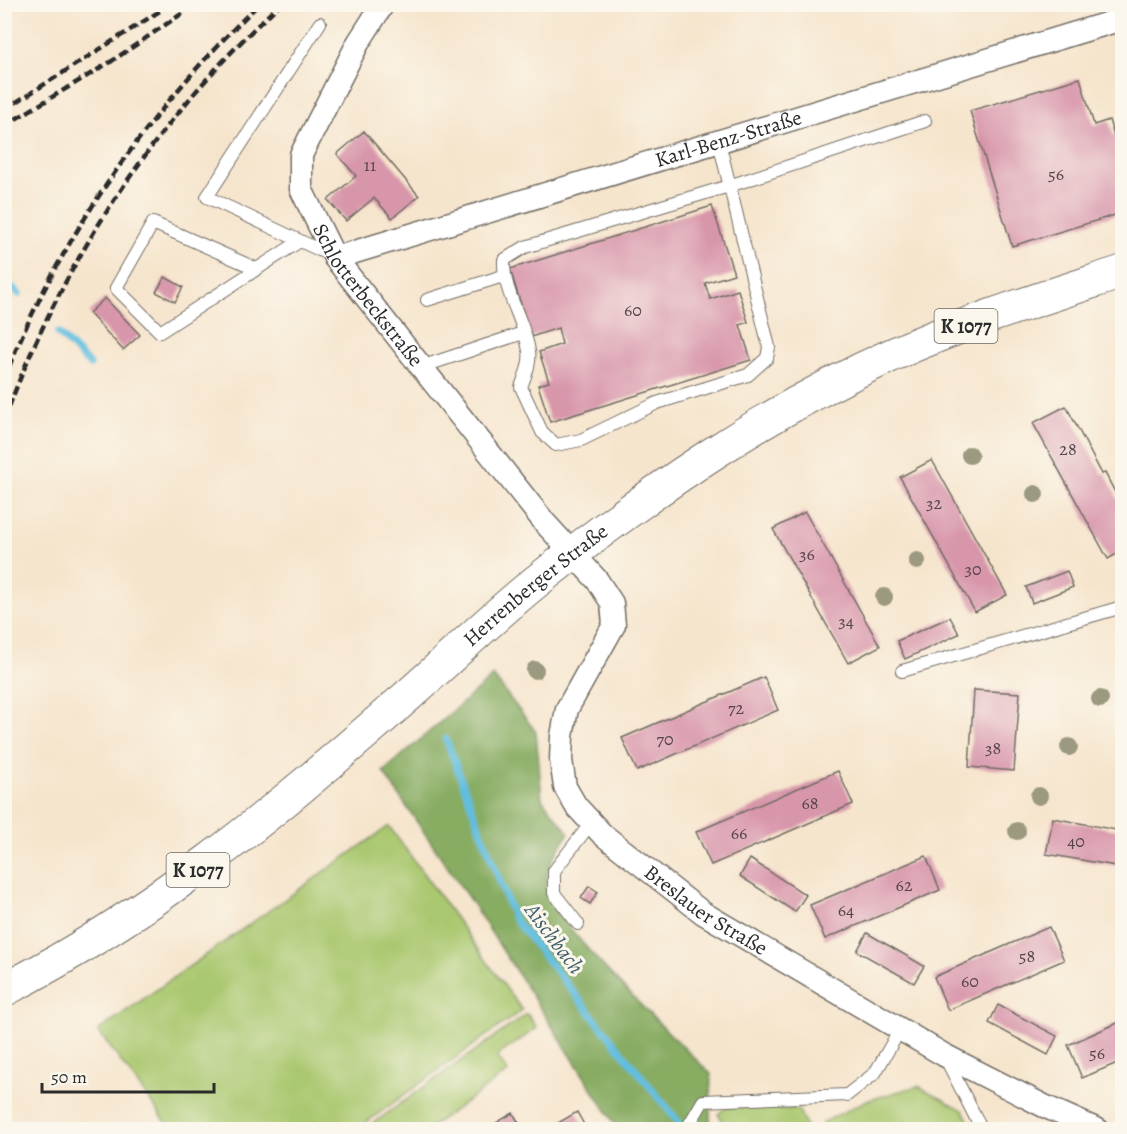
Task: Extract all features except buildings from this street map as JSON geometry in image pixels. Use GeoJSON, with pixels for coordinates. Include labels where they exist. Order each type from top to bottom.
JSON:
{"type":"FeatureCollection","features":[{"type":"Feature","properties":{"kind":"main road","name":"Herrenberger Straße"},"geometry":{"type":"LineString","coordinates":[[4,990],[112,929],[242,837],[398,705],[520,596],[572,554],[694,465],[748,430],[841,380],[935,337],[1122,272]]}},
{"type":"Feature","properties":{"kind":"street","name":"Schlotterbeckstraße"},"geometry":{"type":"LineString","coordinates":[[383,4],[358,43],[302,155],[302,189],[335,258],[572,554]]}},
{"type":"Feature","properties":{"kind":"street","name":"Karl-Benz-Straße"},"geometry":{"type":"LineString","coordinates":[[335,258],[1122,19]]}},
{"type":"Feature","properties":{"kind":"street","name":"Breslauer Straße"},"geometry":{"type":"LineString","coordinates":[[572,554],[604,589],[612,603],[614,625],[567,709],[562,736],[561,760],[565,787],[591,823],[703,913],[902,1028],[944,1055],[1044,1107],[1098,1130]]}},
{"type":"Feature","properties":{"kind":"lane"},"geometry":{"type":"LineString","coordinates":[[320,23],[207,197],[335,258]]}},
{"type":"Feature","properties":{"kind":"lane"},"geometry":{"type":"LineString","coordinates":[[718,142],[729,186],[769,346],[767,358],[748,375],[657,404],[581,440],[556,445],[542,432],[521,387],[527,372],[530,352],[504,276],[504,260],[525,247],[729,186],[925,122]]}},
{"type":"Feature","properties":{"kind":"lane"},"geometry":{"type":"LineString","coordinates":[[257,269],[153,223],[116,288],[160,332],[257,269],[300,241]]}},
{"type":"Feature","properties":{"kind":"lane"},"geometry":{"type":"LineString","coordinates":[[427,300],[504,276]]}},
{"type":"Feature","properties":{"kind":"lane"},"geometry":{"type":"LineString","coordinates":[[422,367],[523,333]]}},
{"type":"Feature","properties":{"kind":"lane"},"geometry":{"type":"LineString","coordinates":[[902,671],[1122,608]]}},
{"type":"Feature","properties":{"kind":"lane"},"geometry":{"type":"LineString","coordinates":[[578,924],[554,892],[554,871],[591,823]]}},
{"type":"Feature","properties":{"kind":"lane"},"geometry":{"type":"LineString","coordinates":[[686,1130],[703,1101],[847,1095],[875,1073],[902,1028]]}},
{"type":"Feature","properties":{"kind":"lane"},"geometry":{"type":"LineString","coordinates":[[944,1055],[982,1130]]}},
{"type":"Feature","properties":{"kind":"green space"},"geometry":{"type":"Polygon","coordinates":[[[493,676],[536,732],[542,799],[569,833],[553,858],[546,879],[546,887],[552,903],[568,925],[618,982],[711,1074],[710,1129],[618,1129],[474,906],[383,772],[493,676]]]}},
{"type":"Feature","properties":{"kind":"green space"},"geometry":{"type":"Polygon","coordinates":[[[389,826],[522,1010],[357,1129],[171,1129],[98,1031],[389,826]]]}},
{"type":"Feature","properties":{"kind":"green space"},"geometry":{"type":"Polygon","coordinates":[[[527,1014],[537,1028],[497,1056],[508,1072],[428,1129],[365,1129],[527,1014]]]}},
{"type":"Feature","properties":{"kind":"green space"},"geometry":{"type":"Polygon","coordinates":[[[918,1086],[963,1110],[973,1129],[825,1130],[822,1123],[865,1101],[918,1086]]]}},
{"type":"Feature","properties":{"kind":"green space"},"geometry":{"type":"Polygon","coordinates":[[[727,1107],[798,1109],[808,1129],[727,1129],[718,1114],[727,1107]]]}},
{"type":"Feature","properties":{"kind":"waterway","name":"Aischbach"},"geometry":{"type":"LineString","coordinates":[[4,279],[19,294]]}},
{"type":"Feature","properties":{"kind":"waterway","name":"Aischbach"},"geometry":{"type":"LineString","coordinates":[[58,333],[90,365]]}},
{"type":"Feature","properties":{"kind":"waterway","name":"Aischbach"},"geometry":{"type":"LineString","coordinates":[[446,739],[514,919],[685,1130]]}},
{"type":"Feature","properties":{"kind":"railway"},"geometry":{"type":"LineString","coordinates":[[4,110],[171,4]]}},
{"type":"Feature","properties":{"kind":"railway"},"geometry":{"type":"LineString","coordinates":[[4,126],[112,61],[196,4]]}},
{"type":"Feature","properties":{"kind":"railway"},"geometry":{"type":"LineString","coordinates":[[4,379],[26,327],[52,276],[80,226],[111,178],[181,87],[259,4]]}},
{"type":"Feature","properties":{"kind":"railway"},"geometry":{"type":"LineString","coordinates":[[4,420],[27,361],[54,304],[117,196],[153,144],[193,95],[235,48],[280,4]]}},
{"type":"Feature","properties":{"kind":"railway"},"geometry":{"type":"LineString","coordinates":[[4,1118],[9,1130]]}}]}
